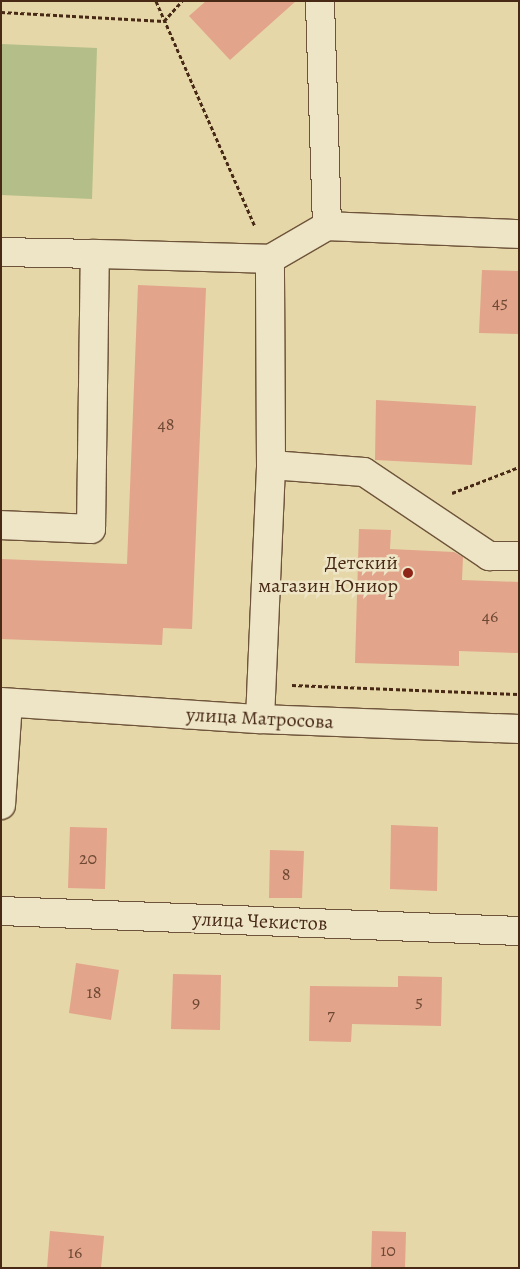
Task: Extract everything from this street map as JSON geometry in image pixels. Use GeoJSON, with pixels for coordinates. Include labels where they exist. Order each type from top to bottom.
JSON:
{"type":"FeatureCollection","features":[{"type":"Feature","properties":{"kind":"street"},"geometry":{"type":"LineString","coordinates":[[320,1],[327,226]]}},
{"type":"Feature","properties":{"kind":"street"},"geometry":{"type":"LineString","coordinates":[[1,252],[270,259],[327,226],[519,234]]}},
{"type":"Feature","properties":{"kind":"street"},"geometry":{"type":"LineString","coordinates":[[1,525],[91,529],[95,254]]}},
{"type":"Feature","properties":{"kind":"street"},"geometry":{"type":"LineString","coordinates":[[260,719],[271,465],[270,259]]}},
{"type":"Feature","properties":{"kind":"street"},"geometry":{"type":"LineString","coordinates":[[271,465],[364,472],[489,556],[519,556]]}},
{"type":"Feature","properties":{"kind":"street"},"geometry":{"type":"LineString","coordinates":[[1,805],[5,702]]}},
{"type":"Feature","properties":{"kind":"street","name":"улица Матросова"},"geometry":{"type":"LineString","coordinates":[[5,702],[260,719],[519,729]]}},
{"type":"Feature","properties":{"kind":"street","name":"улица Чекистов"},"geometry":{"type":"LineString","coordinates":[[1,910],[519,931]]}},
{"type":"Feature","properties":{"kind":"path"},"geometry":{"type":"LineString","coordinates":[[156,1],[270,259]]}},
{"type":"Feature","properties":{"kind":"path"},"geometry":{"type":"LineString","coordinates":[[164,21],[182,1]]}},
{"type":"Feature","properties":{"kind":"path"},"geometry":{"type":"LineString","coordinates":[[1,12],[164,21]]}},
{"type":"Feature","properties":{"kind":"path"},"geometry":{"type":"LineString","coordinates":[[416,506],[519,467]]}},
{"type":"Feature","properties":{"kind":"path"},"geometry":{"type":"LineString","coordinates":[[261,684],[519,694]]}},
{"type":"Feature","properties":{"kind":"green space"},"geometry":{"type":"Polygon","coordinates":[[[1,44],[97,48],[92,199],[1,195],[1,44]]]}},
{"type":"Feature","properties":{"kind":"building"},"geometry":{"type":"Polygon","coordinates":[[[206,1],[296,1],[230,60],[189,16],[206,1]]]}},
{"type":"Feature","properties":{"kind":"building"},"geometry":{"type":"Polygon","coordinates":[[[482,270],[519,271],[519,334],[479,333],[482,270]]]}},
{"type":"Feature","properties":{"kind":"building"},"geometry":{"type":"Polygon","coordinates":[[[138,285],[206,288],[192,629],[163,628],[162,645],[1,639],[1,559],[127,564],[138,285]]]}},
{"type":"Feature","properties":{"kind":"building"},"geometry":{"type":"Polygon","coordinates":[[[376,400],[476,406],[472,465],[375,460],[376,400]]]}},
{"type":"Feature","properties":{"kind":"building"},"geometry":{"type":"Polygon","coordinates":[[[359,529],[391,530],[390,549],[454,552],[463,557],[462,580],[519,582],[519,653],[459,651],[459,666],[355,663],[359,529]]]}},
{"type":"Feature","properties":{"kind":"building"},"geometry":{"type":"Polygon","coordinates":[[[391,825],[438,827],[437,891],[390,889],[391,825]]]}},
{"type":"Feature","properties":{"kind":"building"},"geometry":{"type":"Polygon","coordinates":[[[70,827],[107,828],[105,889],[68,888],[70,827]]]}},
{"type":"Feature","properties":{"kind":"building"},"geometry":{"type":"Polygon","coordinates":[[[270,850],[304,851],[302,898],[269,898],[270,850]]]}},
{"type":"Feature","properties":{"kind":"building"},"geometry":{"type":"Polygon","coordinates":[[[76,963],[119,970],[111,1020],[69,1013],[76,963]]]}},
{"type":"Feature","properties":{"kind":"building"},"geometry":{"type":"Polygon","coordinates":[[[173,974],[221,975],[220,1030],[171,1029],[173,974]]]}},
{"type":"Feature","properties":{"kind":"building"},"geometry":{"type":"Polygon","coordinates":[[[398,976],[442,977],[441,1026],[352,1024],[351,1042],[309,1041],[310,986],[398,987],[398,976]]]}},
{"type":"Feature","properties":{"kind":"building"},"geometry":{"type":"Polygon","coordinates":[[[50,1231],[104,1236],[101,1268],[47,1268],[50,1231]]]}},
{"type":"Feature","properties":{"kind":"building"},"geometry":{"type":"Polygon","coordinates":[[[372,1231],[406,1232],[405,1268],[371,1268],[372,1231]]]}},
{"type":"Feature","properties":{"kind":"place","name":"Детский магазин Юниор"},"geometry":{"type":"Point","coordinates":[408,573]}}]}
